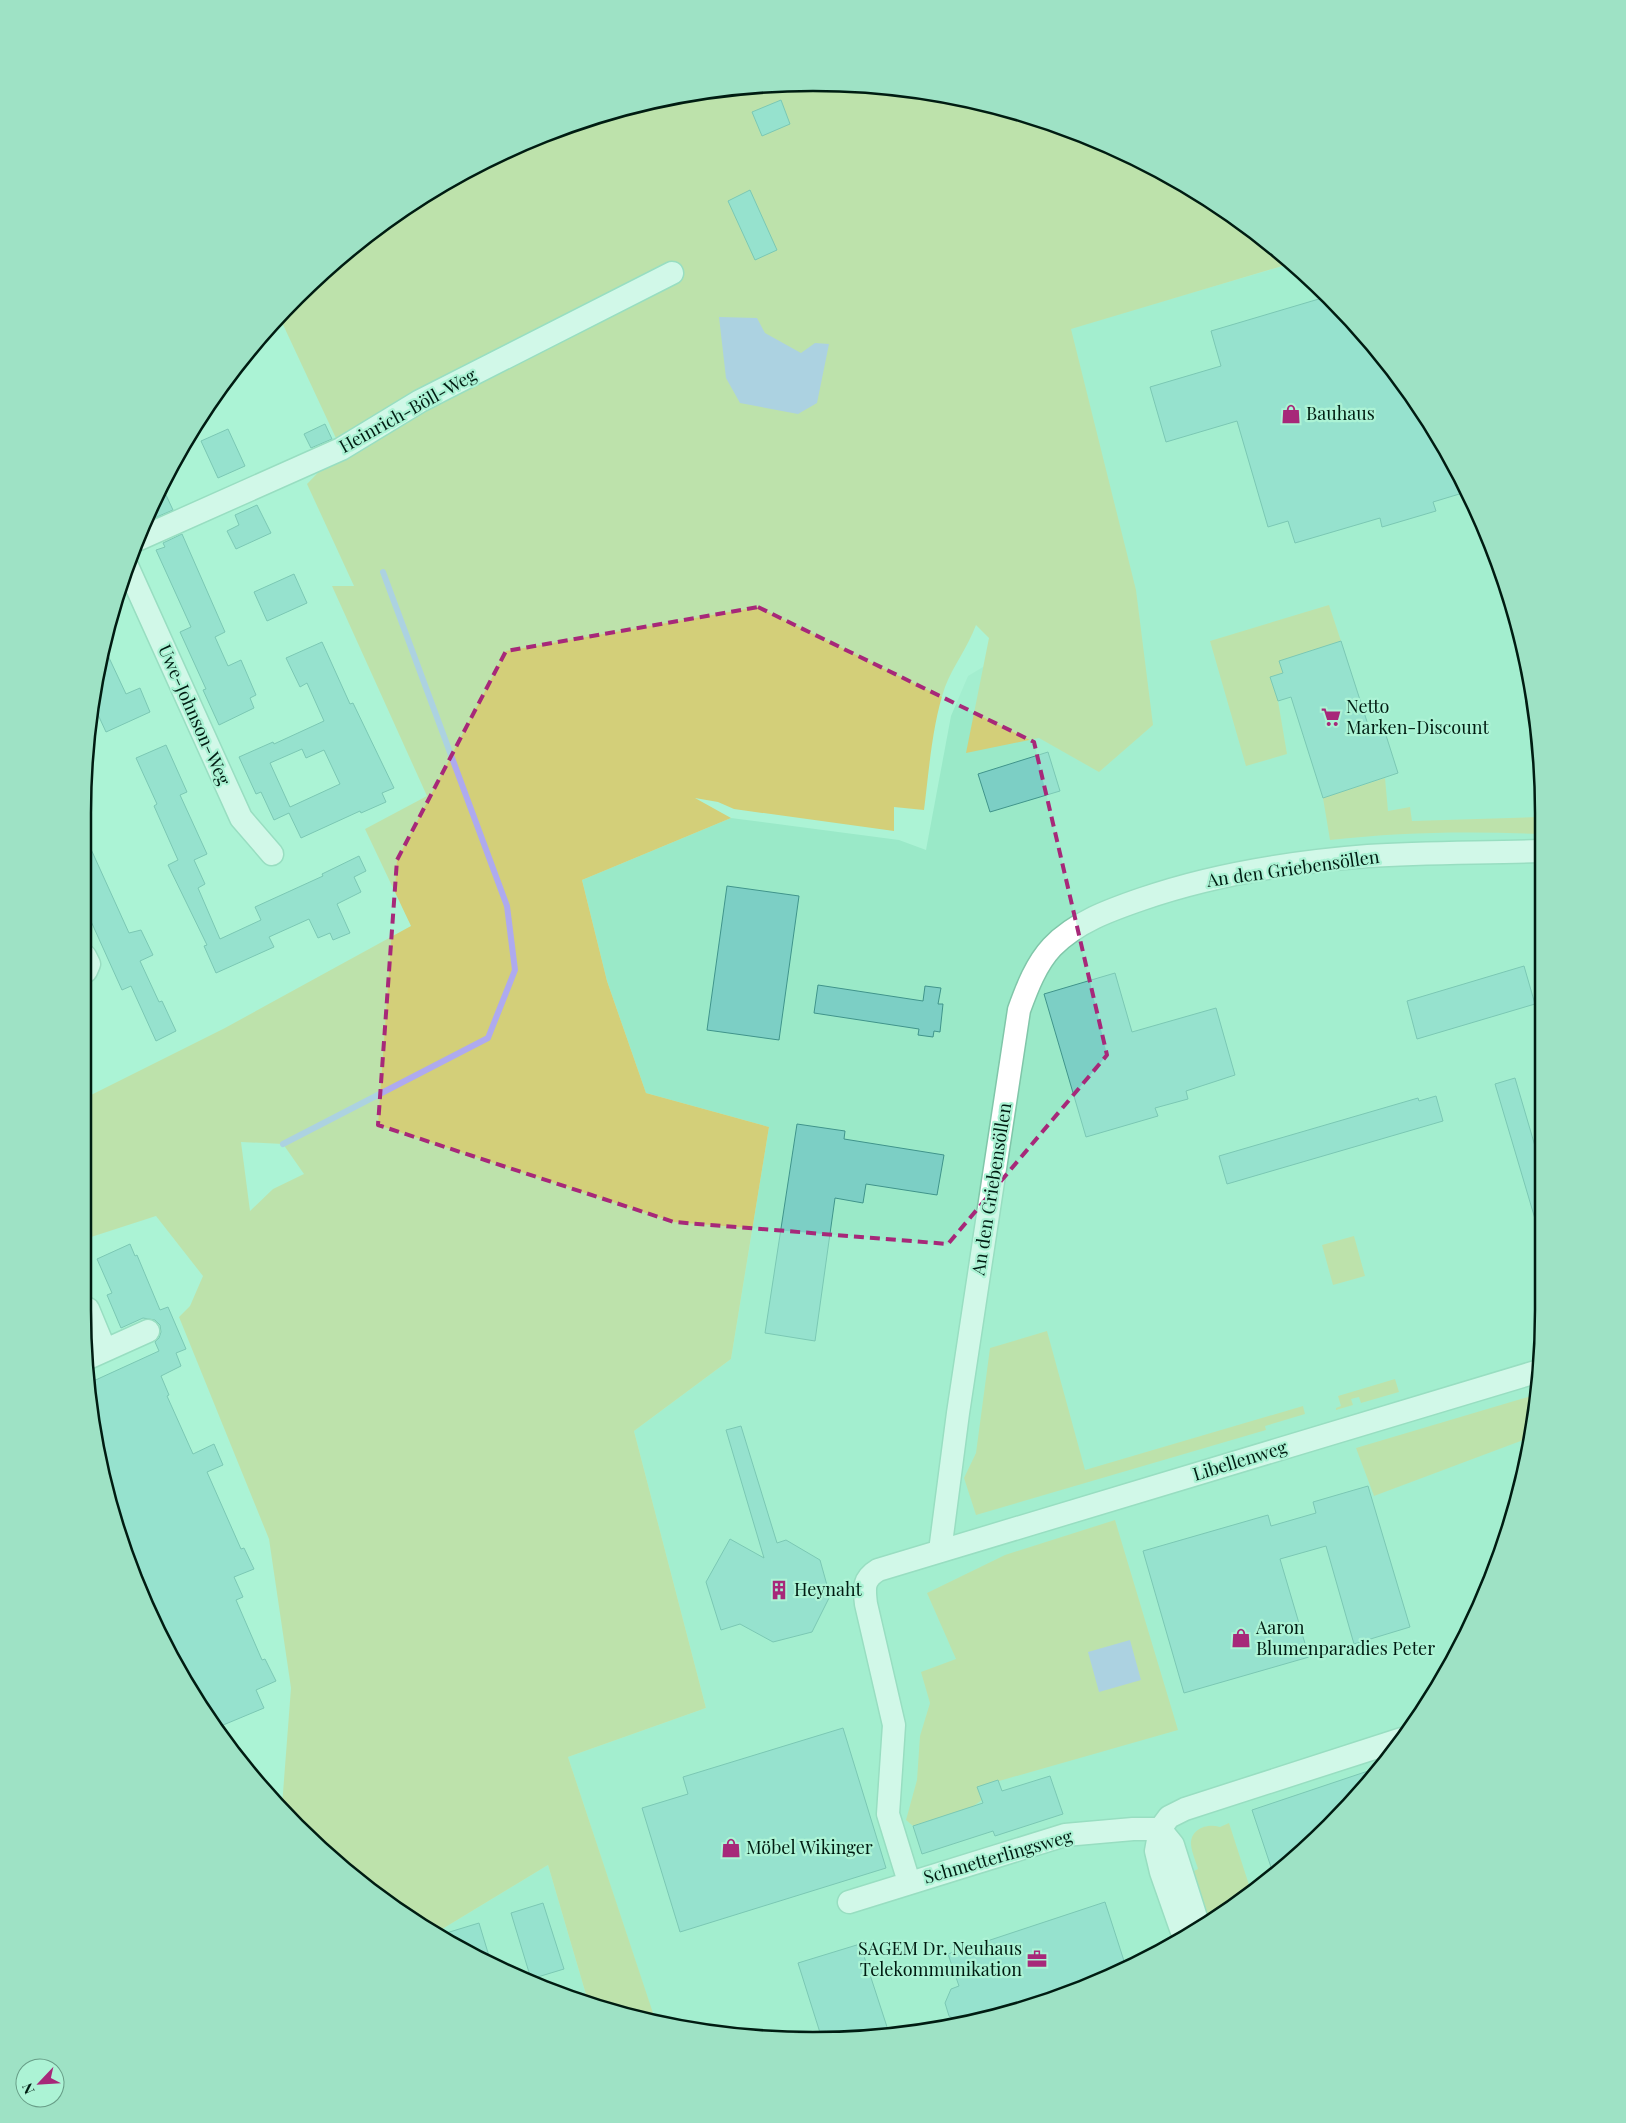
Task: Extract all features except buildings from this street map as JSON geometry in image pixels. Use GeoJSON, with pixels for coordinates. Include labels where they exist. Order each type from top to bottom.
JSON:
{"type":"FeatureCollection","features":[{"type":"Feature","properties":{"kind":"street","name":"Heinrich-Böll-Weg"},"geometry":{"type":"LineString","coordinates":[[147,536],[341,449],[420,401],[672,273]]}},
{"type":"Feature","properties":{"kind":"street","name":"Uwe-Johnson-Weg"},"geometry":{"type":"LineString","coordinates":[[132,576],[241,818],[272,854]]}},
{"type":"Feature","properties":{"kind":"street","name":"An den Griebensöllen"},"geometry":{"type":"LineString","coordinates":[[940,1551],[959,1404],[1019,1010],[1028,985],[1052,947],[1083,923],[1111,909],[1215,878],[1368,856],[1535,851]]}},
{"type":"Feature","properties":{"kind":"street"},"geometry":{"type":"LineString","coordinates":[[92,1328],[97,1354],[148,1331]]}},
{"type":"Feature","properties":{"kind":"street","name":"Libellenweg"},"geometry":{"type":"LineString","coordinates":[[940,1551],[1532,1374]]}},
{"type":"Feature","properties":{"kind":"street"},"geometry":{"type":"LineString","coordinates":[[909,1882],[888,1814],[894,1725],[866,1604],[864,1587],[869,1576],[878,1570],[940,1551]]}},
{"type":"Feature","properties":{"kind":"street"},"geometry":{"type":"LineString","coordinates":[[1182,1930],[1161,1872],[1156,1851],[1160,1829],[1169,1817],[1185,1809],[1391,1741]]}},
{"type":"Feature","properties":{"kind":"street","name":"Schmetterlingsweg"},"geometry":{"type":"LineString","coordinates":[[849,1902],[1066,1835],[1133,1829],[1160,1829]]}},
{"type":"Feature","properties":{"kind":"street"},"geometry":{"type":"LineString","coordinates":[[1160,1829],[1173,1845],[1197,1921]]}},
{"type":"Feature","properties":{"kind":"highlighted area"},"geometry":{"type":"Polygon","coordinates":[[[758,607],[1034,742],[1107,1055],[948,1244],[674,1222],[378,1125],[397,860],[506,651],[758,607]]]}},
{"type":"Feature","properties":{"kind":"shaded area"},"geometry":{"type":"Polygon","coordinates":[[[813,91],[907,97],[954,105],[1000,116],[1089,146],[1174,188],[1214,213],[1284,266],[1071,329],[1136,590],[1153,725],[1099,772],[1039,738],[966,753],[989,638],[976,625],[945,687],[937,717],[924,810],[894,807],[894,831],[734,809],[718,802],[695,798],[731,818],[582,880],[607,981],[646,1093],[769,1127],[731,1359],[634,1431],[706,1708],[568,1757],[653,2013],[586,1995],[548,1865],[442,1929],[374,1883],[337,1853],[283,1799],[291,1688],[269,1539],[179,1317],[190,1306],[203,1276],[156,1216],[91,1237],[91,1095],[225,1028],[411,926],[365,829],[427,796],[332,586],[354,586],[307,484],[341,449],[283,324],[337,270],[374,240],[452,188],[537,146],[626,116],[672,105],[719,97],[813,91]],[[241,1142],[250,1211],[273,1189],[304,1174],[283,1144],[241,1142]]]}},
{"type":"Feature","properties":{"kind":"shaded area"},"geometry":{"type":"Polygon","coordinates":[[[1284,266],[1356,337],[1386,374],[1438,452],[1480,537],[1510,626],[1521,672],[1529,719],[1535,813],[1535,1310],[1529,1404],[1521,1451],[1510,1497],[1480,1586],[1460,1629],[1438,1671],[1386,1749],[1356,1786],[1289,1853],[1252,1883],[1174,1935],[1089,1977],[1045,1993],[1000,2007],[954,2018],[907,2026],[813,2032],[766,2030],[719,2026],[647,2012],[649,2002],[568,1757],[706,1708],[634,1431],[731,1359],[769,1127],[646,1093],[607,981],[582,880],[731,818],[899,840],[926,850],[951,716],[968,676],[998,658],[1071,328],[1284,266]]]}},
{"type":"Feature","properties":{"kind":"shaded area"},"geometry":{"type":"Polygon","coordinates":[[[719,317],[757,318],[765,333],[801,353],[815,343],[829,344],[817,403],[798,414],[740,403],[726,378],[719,317]]]}},
{"type":"Feature","properties":{"kind":"shaded area"},"geometry":{"type":"Polygon","coordinates":[[[1329,605],[1341,641],[1280,661],[1283,673],[1270,677],[1278,701],[1287,754],[1246,766],[1210,641],[1329,605]]]}},
{"type":"Feature","properties":{"kind":"shaded area"},"geometry":{"type":"Polygon","coordinates":[[[1385,778],[1388,811],[1410,807],[1412,821],[1535,817],[1535,834],[1434,833],[1330,840],[1323,798],[1385,778]]]}},
{"type":"Feature","properties":{"kind":"shaded area"},"geometry":{"type":"Polygon","coordinates":[[[1354,1236],[1365,1276],[1333,1285],[1322,1245],[1354,1236]]]}},
{"type":"Feature","properties":{"kind":"shaded area"},"geometry":{"type":"Polygon","coordinates":[[[1047,1331],[1085,1470],[1303,1406],[1305,1414],[1265,1426],[1266,1430],[976,1515],[964,1478],[976,1453],[990,1348],[1047,1331]]]}},
{"type":"Feature","properties":{"kind":"shaded area"},"geometry":{"type":"Polygon","coordinates":[[[1395,1379],[1399,1392],[1361,1403],[1359,1397],[1351,1399],[1353,1405],[1336,1410],[1336,1408],[1341,1406],[1338,1396],[1395,1379]]]}},
{"type":"Feature","properties":{"kind":"shaded area"},"geometry":{"type":"Polygon","coordinates":[[[1530,1396],[1523,1440],[1374,1496],[1356,1448],[1530,1396]]]}},
{"type":"Feature","properties":{"kind":"shaded area"},"geometry":{"type":"Polygon","coordinates":[[[1115,1520],[1178,1730],[978,1787],[982,1800],[972,1807],[913,1826],[906,1820],[917,1780],[920,1736],[930,1703],[921,1672],[956,1659],[927,1593],[1005,1555],[1115,1520]]]}},
{"type":"Feature","properties":{"kind":"shaded area"},"geometry":{"type":"Polygon","coordinates":[[[1130,1640],[1141,1680],[1099,1692],[1088,1652],[1130,1640]]]}},
{"type":"Feature","properties":{"kind":"shaded area"},"geometry":{"type":"Polygon","coordinates":[[[1229,1823],[1249,1885],[1205,1916],[1190,1873],[1198,1869],[1191,1839],[1196,1831],[1200,1829],[1210,1826],[1220,1827],[1229,1823]]]}},
{"type":"Feature","properties":{"kind":"shaded area"},"geometry":{"type":"Polygon","coordinates":[[[548,1865],[586,1995],[537,1977],[494,1957],[442,1929],[548,1865]]]}},
{"type":"Feature","properties":{"kind":"waterway"},"geometry":{"type":"LineString","coordinates":[[283,1144],[488,1038],[515,970],[507,906],[383,572]]}},
{"type":"Feature","properties":{"kind":"place","name":"Bauhaus"},"geometry":{"type":"Point","coordinates":[1291,414]}},
{"type":"Feature","properties":{"kind":"place","name":"Netto Marken-Discount"},"geometry":{"type":"Point","coordinates":[1331,717]}},
{"type":"Feature","properties":{"kind":"place","name":"Heynaht"},"geometry":{"type":"Point","coordinates":[779,1590]}},
{"type":"Feature","properties":{"kind":"place","name":"Aaron Blumenparadies Peter"},"geometry":{"type":"Point","coordinates":[1241,1638]}},
{"type":"Feature","properties":{"kind":"place","name":"Möbel Wikinger"},"geometry":{"type":"Point","coordinates":[731,1848]}},
{"type":"Feature","properties":{"kind":"place","name":"SAGEM Dr. Neuhaus Telekommunikation"},"geometry":{"type":"Point","coordinates":[1037,1959]}}]}
